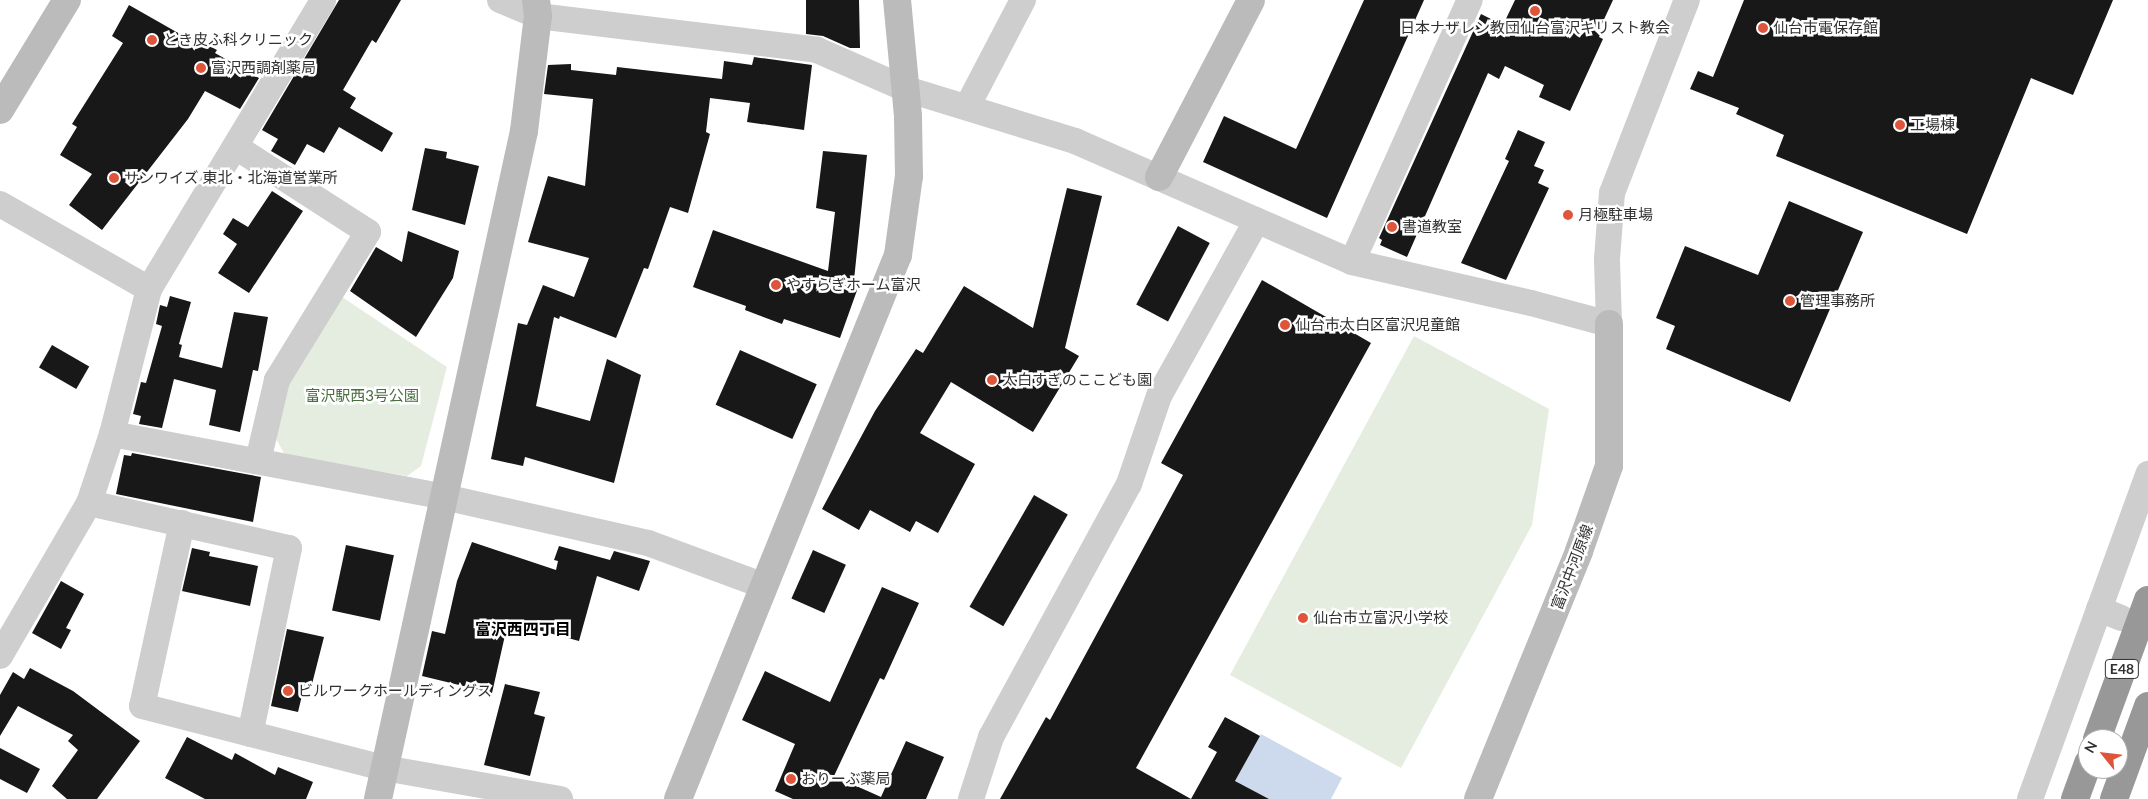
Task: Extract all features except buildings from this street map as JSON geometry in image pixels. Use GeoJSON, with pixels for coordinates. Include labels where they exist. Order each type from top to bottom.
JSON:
{"type":"FeatureCollection","features":[{"type":"Feature","properties":{"kind":"highway","name":"E48"},"geometry":{"type":"LineString","coordinates":[[2101,729],[2148,600]]}},
{"type":"Feature","properties":{"kind":"highway"},"geometry":{"type":"LineString","coordinates":[[2114,799],[2148,706]]}},
{"type":"Feature","properties":{"kind":"highway"},"geometry":{"type":"LineString","coordinates":[[2075,799],[2082,779]]}},
{"type":"Feature","properties":{"kind":"street"},"geometry":{"type":"LineString","coordinates":[[0,110],[67,0]]}},
{"type":"Feature","properties":{"kind":"street"},"geometry":{"type":"LineString","coordinates":[[0,656],[89,503],[112,434],[149,289],[323,0]]}},
{"type":"Feature","properties":{"kind":"street"},"geometry":{"type":"LineString","coordinates":[[500,0],[537,8],[817,50],[906,89],[1075,141],[1352,262],[1531,303],[1609,324],[1607,259],[1612,193],[1687,0]]}},
{"type":"Feature","properties":{"kind":"street"},"geometry":{"type":"LineString","coordinates":[[678,799],[898,255],[909,176],[906,89],[897,0]]}},
{"type":"Feature","properties":{"kind":"street"},"geometry":{"type":"LineString","coordinates":[[967,107],[1023,0]]}},
{"type":"Feature","properties":{"kind":"street"},"geometry":{"type":"LineString","coordinates":[[1159,178],[1251,0]]}},
{"type":"Feature","properties":{"kind":"street"},"geometry":{"type":"LineString","coordinates":[[1352,262],[1470,0]]}},
{"type":"Feature","properties":{"kind":"street"},"geometry":{"type":"LineString","coordinates":[[378,799],[524,132],[537,8]]}},
{"type":"Feature","properties":{"kind":"street"},"geometry":{"type":"LineString","coordinates":[[236,147],[368,232],[277,380],[258,461]]}},
{"type":"Feature","properties":{"kind":"street"},"geometry":{"type":"LineString","coordinates":[[0,204],[149,289]]}},
{"type":"Feature","properties":{"kind":"street"},"geometry":{"type":"LineString","coordinates":[[972,799],[991,737],[1130,484],[1159,396],[1256,220]]}},
{"type":"Feature","properties":{"kind":"street","name":"富沢中河原線"},"geometry":{"type":"LineString","coordinates":[[1478,799],[1579,551],[1609,466],[1609,324]]}},
{"type":"Feature","properties":{"kind":"street"},"geometry":{"type":"LineString","coordinates":[[112,434],[444,497],[648,543],[764,586]]}},
{"type":"Feature","properties":{"kind":"street"},"geometry":{"type":"LineString","coordinates":[[2030,799],[2110,614],[2148,474]]}},
{"type":"Feature","properties":{"kind":"street"},"geometry":{"type":"LineString","coordinates":[[89,503],[289,548],[250,734]]}},
{"type":"Feature","properties":{"kind":"street"},"geometry":{"type":"LineString","coordinates":[[182,523],[142,706],[384,768],[560,799]]}},
{"type":"Feature","properties":{"kind":"green space","name":"富沢駅西3号公園"},"geometry":{"type":"Polygon","coordinates":[[[339,295],[447,367],[421,466],[407,476],[285,455],[275,437],[288,379],[339,295]]]}},
{"type":"Feature","properties":{"kind":"green space"},"geometry":{"type":"Polygon","coordinates":[[[1414,336],[1549,409],[1532,525],[1401,768],[1230,675],[1414,336]]]}},
{"type":"Feature","properties":{"kind":"water"},"geometry":{"type":"Polygon","coordinates":[[[1261,734],[1342,778],[1331,799],[1269,799],[1235,781],[1261,734]]]}},
{"type":"Feature","properties":{"kind":"place","name":"日本ナザレン教団仙台富沢キリスト教会"},"geometry":{"type":"Point","coordinates":[1535,11]}},
{"type":"Feature","properties":{"kind":"place","name":"仙台市電保存館"},"geometry":{"type":"Point","coordinates":[1763,28]}},
{"type":"Feature","properties":{"kind":"place","name":"とき皮ふ科クリニック"},"geometry":{"type":"Point","coordinates":[152,40]}},
{"type":"Feature","properties":{"kind":"place","name":"富沢西調剤薬局"},"geometry":{"type":"Point","coordinates":[201,68]}},
{"type":"Feature","properties":{"kind":"place","name":"工場棟"},"geometry":{"type":"Point","coordinates":[1900,125]}},
{"type":"Feature","properties":{"kind":"place","name":"サンワイズ 東北・北海道営業所"},"geometry":{"type":"Point","coordinates":[114,178]}},
{"type":"Feature","properties":{"kind":"place","name":"月極駐車場"},"geometry":{"type":"Point","coordinates":[1568,215]}},
{"type":"Feature","properties":{"kind":"place","name":"書道教室"},"geometry":{"type":"Point","coordinates":[1392,227]}},
{"type":"Feature","properties":{"kind":"place","name":"やすらぎホーム富沢"},"geometry":{"type":"Point","coordinates":[776,285]}},
{"type":"Feature","properties":{"kind":"place","name":"管理事務所"},"geometry":{"type":"Point","coordinates":[1790,301]}},
{"type":"Feature","properties":{"kind":"place","name":"仙台市太白区富沢児童館"},"geometry":{"type":"Point","coordinates":[1285,325]}},
{"type":"Feature","properties":{"kind":"place","name":"太白すぎのここども園"},"geometry":{"type":"Point","coordinates":[992,380]}},
{"type":"Feature","properties":{"kind":"place","name":"仙台市立富沢小学校"},"geometry":{"type":"Point","coordinates":[1303,618]}},
{"type":"Feature","properties":{"kind":"place","name":"ビルワークホールディングス"},"geometry":{"type":"Point","coordinates":[288,691]}},
{"type":"Feature","properties":{"kind":"place","name":"おりーぶ薬局"},"geometry":{"type":"Point","coordinates":[791,779]}},
{"type":"Feature","properties":{"kind":"district","name":"富沢西四丁目"},"geometry":{"type":"Point","coordinates":[523,629]}}]}
